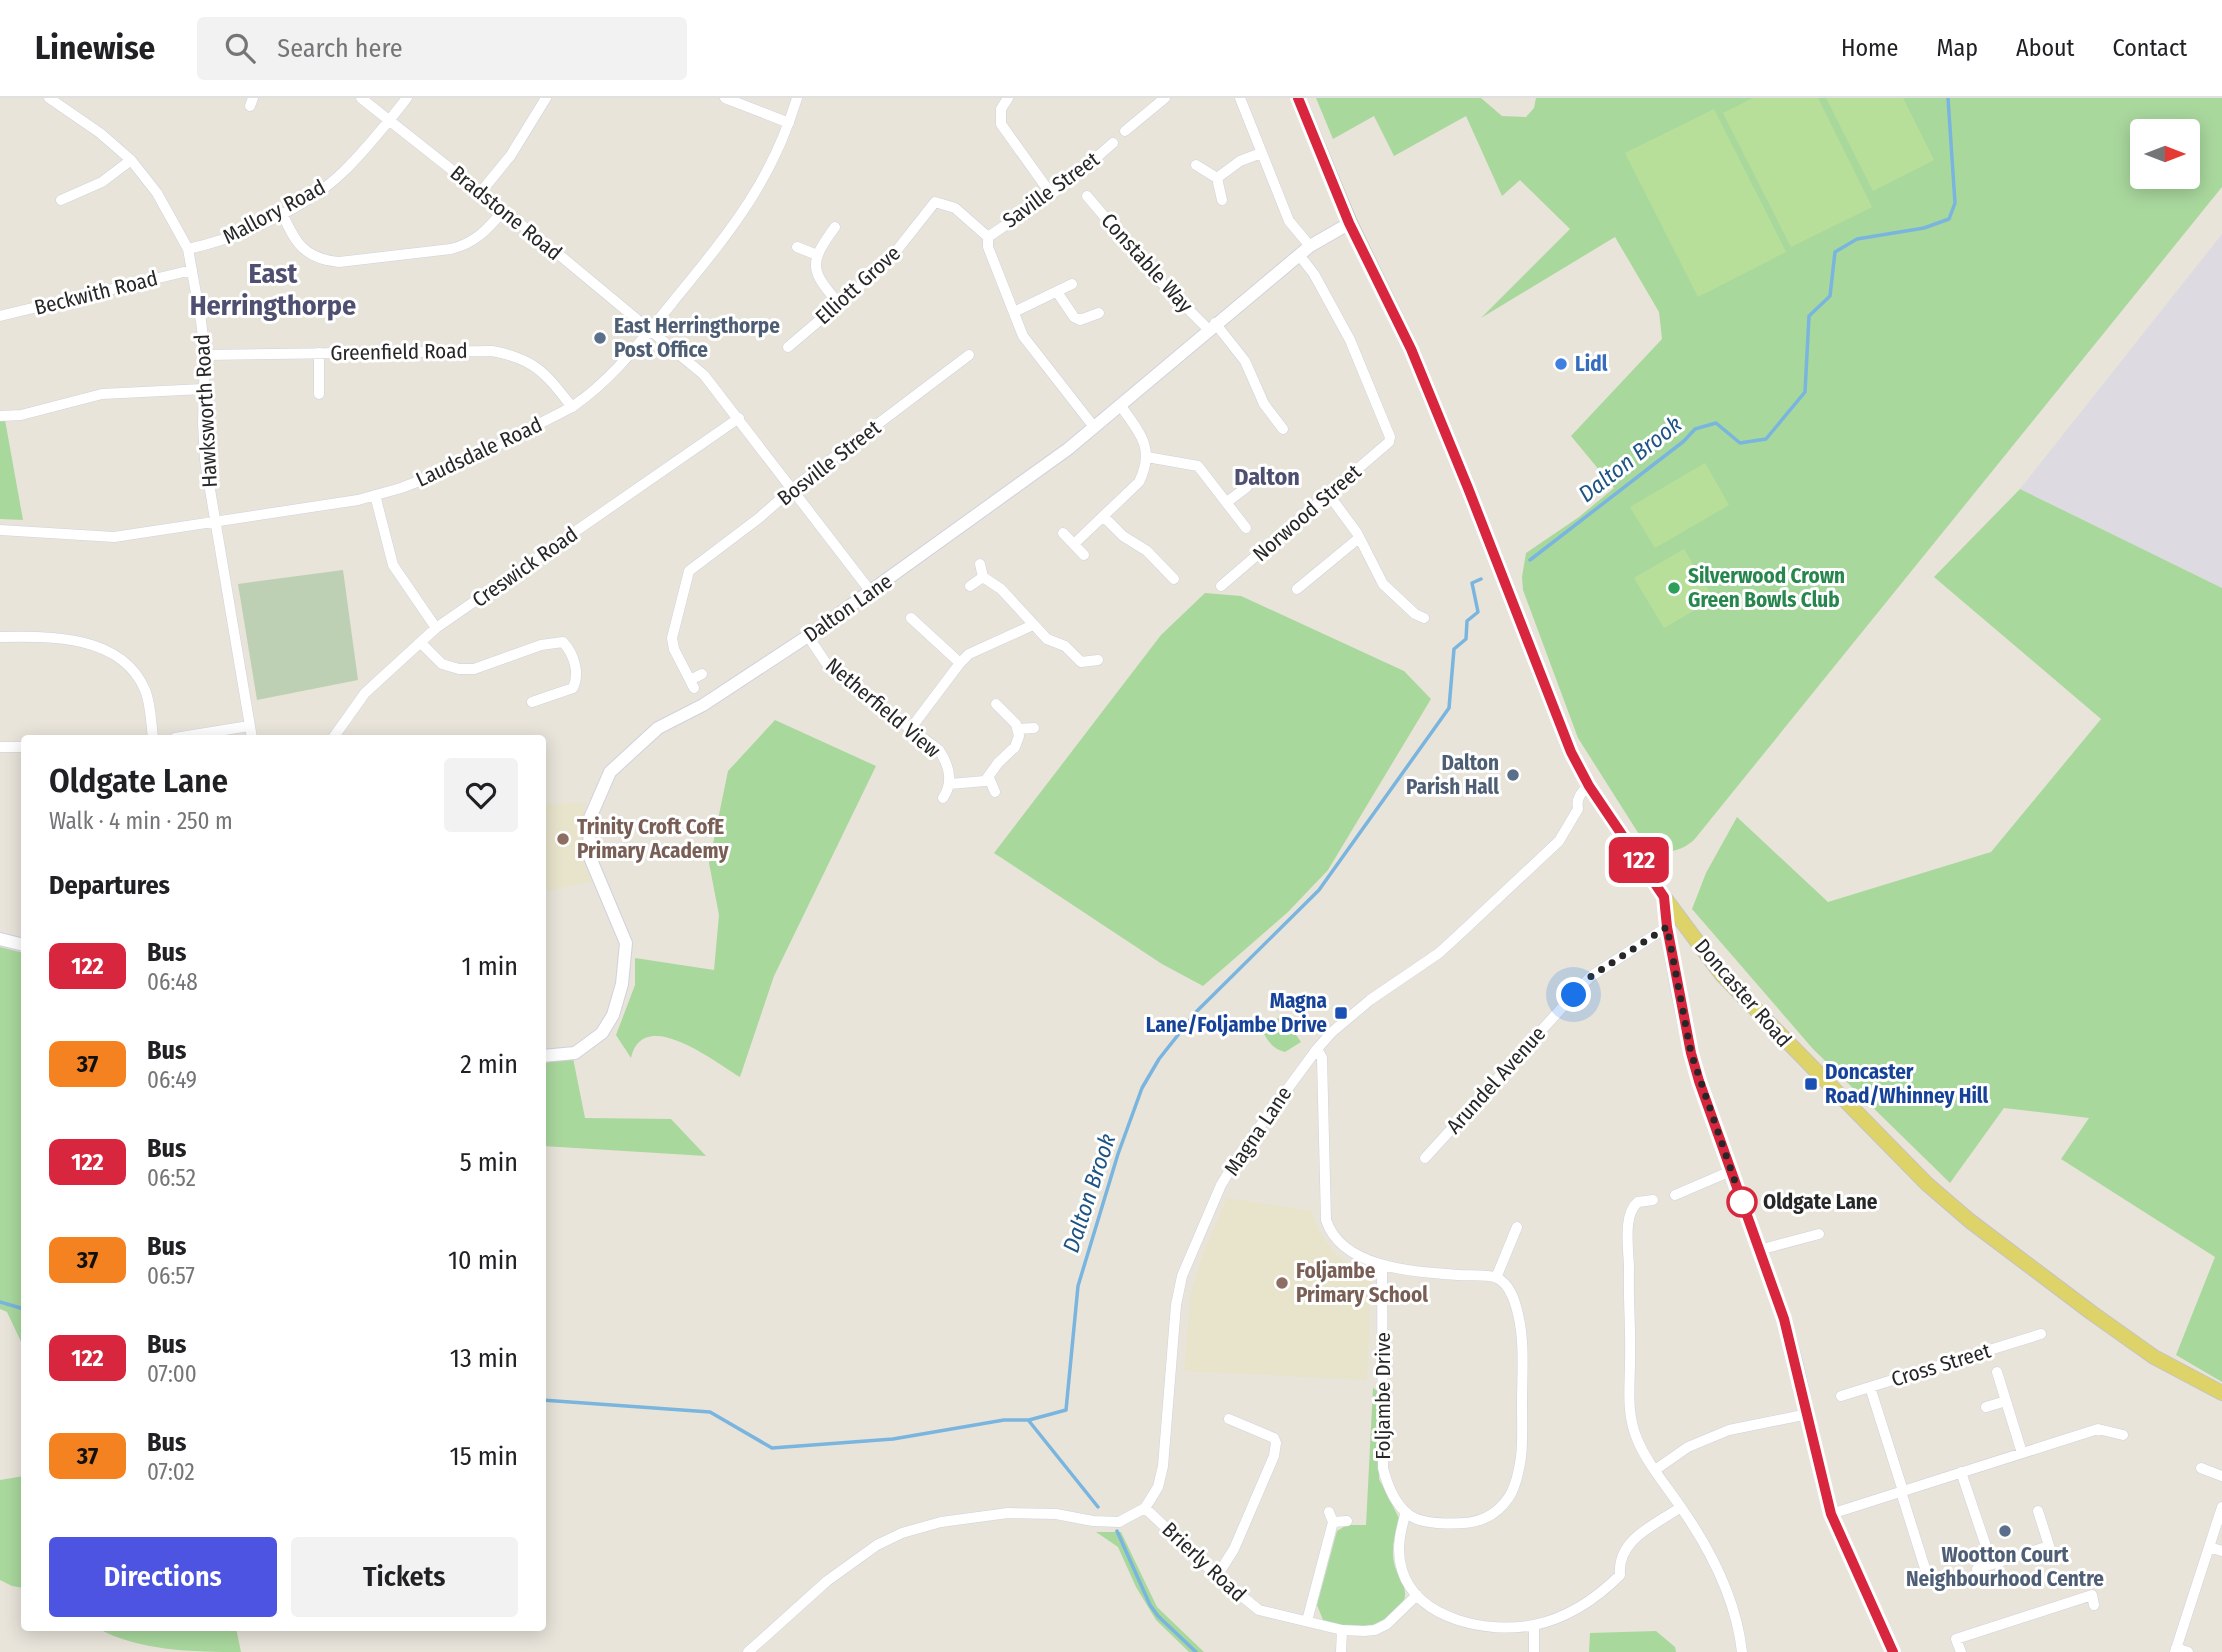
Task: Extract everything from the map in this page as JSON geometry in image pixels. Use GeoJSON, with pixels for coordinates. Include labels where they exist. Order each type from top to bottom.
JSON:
{"type":"FeatureCollection","features":[{"type":"Feature","properties":{"kind":"main road","name":"Doncaster Road"},"geometry":{"type":"LineString","coordinates":[[1298,98],[1349,223],[1411,349],[1562,732],[1589,786],[1664,897],[1722,975],[1927,1184],[1970,1221],[2154,1357],[2219,1392]]}},
{"type":"Feature","properties":{"kind":"street","name":"Hawksworth Road"},"geometry":{"type":"LineString","coordinates":[[49,98],[100,133],[131,160],[157,193],[188,249],[205,355],[205,460],[251,735]]}},
{"type":"Feature","properties":{"kind":"street","name":"Bradstone Road"},"geometry":{"type":"LineString","coordinates":[[362,98],[704,375],[871,592]]}},
{"type":"Feature","properties":{"kind":"street","name":"Mallory Road"},"geometry":{"type":"LineString","coordinates":[[188,249],[221,242],[305,201],[336,179],[407,98]]}},
{"type":"Feature","properties":{"kind":"street"},"geometry":{"type":"LineString","coordinates":[[480,193],[511,156],[546,98]]}},
{"type":"Feature","properties":{"kind":"street"},"geometry":{"type":"LineString","coordinates":[[725,98],[789,124]]}},
{"type":"Feature","properties":{"kind":"street","name":"Laudsdale Road"},"geometry":{"type":"LineString","coordinates":[[0,530],[114,537],[375,495],[455,467],[572,407],[610,377],[734,226],[770,168],[797,98]]}},
{"type":"Feature","properties":{"kind":"street"},"geometry":{"type":"LineString","coordinates":[[1008,98],[1001,109],[1001,124],[1051,194]]}},
{"type":"Feature","properties":{"kind":"street"},"geometry":{"type":"LineString","coordinates":[[1125,131],[1165,98]]}},
{"type":"Feature","properties":{"kind":"street"},"geometry":{"type":"LineString","coordinates":[[1240,98],[1289,220],[1310,246]]}},
{"type":"Feature","properties":{"kind":"street","name":"Saville Street"},"geometry":{"type":"LineString","coordinates":[[988,237],[1066,184],[1113,143]]}},
{"type":"Feature","properties":{"kind":"street"},"geometry":{"type":"LineString","coordinates":[[1217,178],[1240,161],[1261,153]]}},
{"type":"Feature","properties":{"kind":"street"},"geometry":{"type":"LineString","coordinates":[[61,200],[102,182],[131,160]]}},
{"type":"Feature","properties":{"kind":"street"},"geometry":{"type":"LineString","coordinates":[[1196,165],[1217,178],[1222,200]]}},
{"type":"Feature","properties":{"kind":"street","name":"Constable Way"},"geometry":{"type":"LineString","coordinates":[[1087,196],[1154,275],[1212,326],[1245,361],[1264,404],[1283,429]]}},
{"type":"Feature","properties":{"kind":"street","name":"Elliott Grove"},"geometry":{"type":"LineString","coordinates":[[788,347],[886,264],[935,202],[955,208],[988,237]]}},
{"type":"Feature","properties":{"kind":"street"},"geometry":{"type":"LineString","coordinates":[[282,213],[292,235],[305,250],[324,260],[339,261],[466,245],[485,232],[503,211]]}},
{"type":"Feature","properties":{"kind":"street","name":"Dalton Lane"},"geometry":{"type":"LineString","coordinates":[[546,1056],[575,1053],[602,1033],[613,1015],[622,984],[626,943],[589,855],[590,818],[610,772],[658,728],[713,699],[808,636],[1068,449],[1310,246],[1349,223]]}},
{"type":"Feature","properties":{"kind":"street"},"geometry":{"type":"LineString","coordinates":[[835,227],[817,255],[815,264],[817,275],[839,304]]}},
{"type":"Feature","properties":{"kind":"street"},"geometry":{"type":"LineString","coordinates":[[988,237],[988,247],[1023,336],[1094,427]]}},
{"type":"Feature","properties":{"kind":"street"},"geometry":{"type":"LineString","coordinates":[[797,247],[817,255]]}},
{"type":"Feature","properties":{"kind":"street","name":"Norwood Street"},"geometry":{"type":"LineString","coordinates":[[1222,586],[1329,495],[1389,442],[1390,438],[1350,340],[1314,274],[1299,255]]}},
{"type":"Feature","properties":{"kind":"street","name":"Beckwith Road"},"geometry":{"type":"LineString","coordinates":[[0,316],[192,270]]}},
{"type":"Feature","properties":{"kind":"street"},"geometry":{"type":"LineString","coordinates":[[1014,312],[1072,285]]}},
{"type":"Feature","properties":{"kind":"street"},"geometry":{"type":"LineString","coordinates":[[1057,292],[1074,317],[1080,320],[1100,313]]}},
{"type":"Feature","properties":{"kind":"street","name":"Greenfield Road"},"geometry":{"type":"LineString","coordinates":[[205,355],[465,351],[509,354],[539,368],[572,407]]}},
{"type":"Feature","properties":{"kind":"street"},"geometry":{"type":"LineString","coordinates":[[319,353],[319,394]]}},
{"type":"Feature","properties":{"kind":"street","name":"Bosville Street"},"geometry":{"type":"LineString","coordinates":[[702,674],[692,684],[674,649],[672,638],[690,571],[792,489],[969,355]]}},
{"type":"Feature","properties":{"kind":"street"},"geometry":{"type":"LineString","coordinates":[[0,416],[20,415],[102,394],[203,389]]}},
{"type":"Feature","properties":{"kind":"street"},"geometry":{"type":"LineString","coordinates":[[1074,544],[1139,482],[1144,471],[1147,457],[1142,436],[1120,405]]}},
{"type":"Feature","properties":{"kind":"street","name":"Creswick Road"},"geometry":{"type":"LineString","coordinates":[[335,735],[365,693],[436,628],[739,418]]}},
{"type":"Feature","properties":{"kind":"street"},"geometry":{"type":"LineString","coordinates":[[1147,457],[1195,463],[1246,528]]}},
{"type":"Feature","properties":{"kind":"street"},"geometry":{"type":"LineString","coordinates":[[1227,502],[1247,487]]}},
{"type":"Feature","properties":{"kind":"street"},"geometry":{"type":"LineString","coordinates":[[375,495],[393,565],[436,628]]}},
{"type":"Feature","properties":{"kind":"street"},"geometry":{"type":"LineString","coordinates":[[1329,495],[1359,538],[1383,584],[1416,618]]}},
{"type":"Feature","properties":{"kind":"street"},"geometry":{"type":"LineString","coordinates":[[1104,517],[1123,536],[1147,551],[1174,579]]}},
{"type":"Feature","properties":{"kind":"street"},"geometry":{"type":"LineString","coordinates":[[1063,533],[1084,555]]}},
{"type":"Feature","properties":{"kind":"street"},"geometry":{"type":"LineString","coordinates":[[1297,589],[1359,538]]}},
{"type":"Feature","properties":{"kind":"street"},"geometry":{"type":"LineString","coordinates":[[980,564],[983,577],[1001,589],[1050,641],[1065,646],[1076,660],[1087,663],[1098,660]]}},
{"type":"Feature","properties":{"kind":"street"},"geometry":{"type":"LineString","coordinates":[[970,586],[983,577]]}},
{"type":"Feature","properties":{"kind":"street"},"geometry":{"type":"LineString","coordinates":[[911,618],[960,663]]}},
{"type":"Feature","properties":{"kind":"street"},"geometry":{"type":"LineString","coordinates":[[911,729],[969,654],[1034,625]]}},
{"type":"Feature","properties":{"kind":"street","name":"Netherfield View"},"geometry":{"type":"LineString","coordinates":[[808,636],[837,674],[939,750],[946,760],[950,784],[943,797]]}},
{"type":"Feature","properties":{"kind":"street"},"geometry":{"type":"LineString","coordinates":[[0,638],[65,640],[94,645],[117,653],[134,670],[147,692],[153,735]]}},
{"type":"Feature","properties":{"kind":"street"},"geometry":{"type":"LineString","coordinates":[[421,643],[442,664],[459,669],[474,668],[541,645],[563,642],[571,651],[577,679],[573,688],[532,702]]}},
{"type":"Feature","properties":{"kind":"street"},"geometry":{"type":"LineString","coordinates":[[995,792],[989,778],[998,763],[1015,747],[1018,729],[1012,719],[996,704]]}},
{"type":"Feature","properties":{"kind":"street"},"geometry":{"type":"LineString","coordinates":[[194,735],[249,726]]}},
{"type":"Feature","properties":{"kind":"street"},"geometry":{"type":"LineString","coordinates":[[1018,729],[1034,728]]}},
{"type":"Feature","properties":{"kind":"street"},"geometry":{"type":"LineString","coordinates":[[0,747],[21,747]]}},
{"type":"Feature","properties":{"kind":"street","name":"Netherfield View"},"geometry":{"type":"LineString","coordinates":[[950,784],[982,782],[989,778]]}},
{"type":"Feature","properties":{"kind":"street","name":"Magna Lane"},"geometry":{"type":"LineString","coordinates":[[1146,1508],[1158,1487],[1163,1466],[1176,1305],[1182,1276],[1211,1207],[1234,1163],[1258,1125],[1317,1049],[1370,1000],[1438,953],[1559,841],[1578,809],[1580,793],[1589,786]]}},
{"type":"Feature","properties":{"kind":"street"},"geometry":{"type":"LineString","coordinates":[[1578,809],[1598,799]]}},
{"type":"Feature","properties":{"kind":"street"},"geometry":{"type":"LineString","coordinates":[[1664,897],[1667,927],[1691,1053],[1784,1319],[1831,1514],[1893,1652]]}},
{"type":"Feature","properties":{"kind":"street","name":"Arundel Avenue"},"geometry":{"type":"LineString","coordinates":[[1425,1158],[1590,977],[1667,927]]}},
{"type":"Feature","properties":{"kind":"street"},"geometry":{"type":"LineString","coordinates":[[0,939],[21,944]]}},
{"type":"Feature","properties":{"kind":"street"},"geometry":{"type":"LineString","coordinates":[[1317,1049],[1322,1058],[1325,1220],[1329,1231],[1349,1250],[1382,1265],[1426,1273],[1496,1278],[1507,1286],[1512,1296],[1522,1338],[1522,1454],[1515,1485],[1508,1499],[1497,1511],[1473,1522],[1434,1523],[1417,1520],[1406,1513],[1399,1537],[1399,1553],[1407,1584],[1437,1611],[1454,1620],[1506,1628],[1534,1625],[1566,1615],[1598,1596],[1620,1576],[1619,1565],[1629,1543],[1681,1507]]}},
{"type":"Feature","properties":{"kind":"street"},"geometry":{"type":"LineString","coordinates":[[1675,1195],[1731,1171]]}},
{"type":"Feature","properties":{"kind":"street"},"geometry":{"type":"LineString","coordinates":[[1653,1200],[1638,1202],[1629,1215],[1628,1401],[1637,1437],[1655,1470],[1704,1542],[1725,1586],[1737,1621],[1742,1652]]}},
{"type":"Feature","properties":{"kind":"street"},"geometry":{"type":"LineString","coordinates":[[1496,1278],[1517,1227]]}},
{"type":"Feature","properties":{"kind":"street"},"geometry":{"type":"LineString","coordinates":[[1759,1250],[1819,1234]]}},
{"type":"Feature","properties":{"kind":"street","name":"Foljambe Drive"},"geometry":{"type":"LineString","coordinates":[[1382,1265],[1383,1468],[1387,1483],[1406,1513]]}},
{"type":"Feature","properties":{"kind":"street","name":"Cross Street"},"geometry":{"type":"LineString","coordinates":[[1841,1395],[2041,1334]]}},
{"type":"Feature","properties":{"kind":"street"},"geometry":{"type":"LineString","coordinates":[[1997,1372],[2022,1453]]}},
{"type":"Feature","properties":{"kind":"street"},"geometry":{"type":"LineString","coordinates":[[1870,1387],[1929,1581]]}},
{"type":"Feature","properties":{"kind":"street"},"geometry":{"type":"LineString","coordinates":[[1986,1407],[2006,1401]]}},
{"type":"Feature","properties":{"kind":"street"},"geometry":{"type":"LineString","coordinates":[[1655,1470],[1688,1447],[1717,1434],[1808,1413]]}},
{"type":"Feature","properties":{"kind":"street"},"geometry":{"type":"LineString","coordinates":[[1217,1576],[1234,1549],[1274,1456],[1276,1443],[1274,1438],[1229,1419]]}},
{"type":"Feature","properties":{"kind":"street"},"geometry":{"type":"LineString","coordinates":[[1831,1514],[2098,1429],[2123,1435]]}},
{"type":"Feature","properties":{"kind":"street"},"geometry":{"type":"LineString","coordinates":[[2201,1468],[2222,1476]]}},
{"type":"Feature","properties":{"kind":"street"},"geometry":{"type":"LineString","coordinates":[[1961,1472],[1992,1564]]}},
{"type":"Feature","properties":{"kind":"street"},"geometry":{"type":"LineString","coordinates":[[2188,1652],[2176,1650],[2222,1507]]}},
{"type":"Feature","properties":{"kind":"street"},"geometry":{"type":"LineString","coordinates":[[748,1652],[827,1581],[877,1545],[902,1533],[941,1522],[1008,1513],[1056,1514],[1093,1521],[1119,1522],[1146,1508]]}},
{"type":"Feature","properties":{"kind":"street","name":"Brierly Road"},"geometry":{"type":"LineString","coordinates":[[1146,1508],[1217,1576],[1259,1610],[1342,1630],[1376,1630],[1387,1624],[1417,1595]]}},
{"type":"Feature","properties":{"kind":"street"},"geometry":{"type":"LineString","coordinates":[[2038,1511],[2053,1558]]}},
{"type":"Feature","properties":{"kind":"street"},"geometry":{"type":"LineString","coordinates":[[1307,1622],[1331,1517],[1347,1521]]}},
{"type":"Feature","properties":{"kind":"street"},"geometry":{"type":"LineString","coordinates":[[1977,1569],[2049,1546]]}},
{"type":"Feature","properties":{"kind":"street"},"geometry":{"type":"LineString","coordinates":[[2209,1547],[2222,1551]]}},
{"type":"Feature","properties":{"kind":"street"},"geometry":{"type":"LineString","coordinates":[[1961,1652],[1956,1639],[2092,1595],[2094,1605]]}},
{"type":"Feature","properties":{"kind":"street"},"geometry":{"type":"LineString","coordinates":[[1534,1625],[1534,1652]]}},
{"type":"Feature","properties":{"kind":"street"},"geometry":{"type":"LineString","coordinates":[[1341,1652],[1342,1630]]}},
{"type":"Feature","properties":{"kind":"shaded area"},"geometry":{"type":"Polygon","coordinates":[[[2222,234],[2222,588],[2020,489],[2222,234]]]}},
{"type":"Feature","properties":{"kind":"shaded area","name":"Trinity Croft CofE Primary Academy"},"geometry":{"type":"Polygon","coordinates":[[[586,803],[583,820],[584,858],[592,881],[546,891],[546,804],[586,803]]]}},
{"type":"Feature","properties":{"kind":"shaded area","name":"Foljambe Primary School"},"geometry":{"type":"Polygon","coordinates":[[[1227,1198],[1312,1211],[1318,1230],[1336,1255],[1371,1273],[1367,1380],[1184,1371],[1191,1293],[1203,1254],[1227,1198]]]}},
{"type":"Feature","properties":{"kind":"green space"},"geometry":{"type":"Polygon","coordinates":[[[1316,98],[1481,98],[1502,116],[1526,117],[1534,108],[1536,98],[2222,98],[2222,187],[1694,840],[1681,848],[1668,851],[1654,848],[1642,839],[1578,738],[1523,590],[1522,577],[1526,553],[1579,517],[1614,488],[1571,436],[1662,339],[1659,312],[1615,237],[1481,318],[1570,229],[1520,180],[1502,196],[1466,116],[1394,156],[1374,116],[1333,139],[1316,98]]]}},
{"type":"Feature","properties":{"kind":"green space"},"geometry":{"type":"Polygon","coordinates":[[[1753,98],[1818,98],[1872,207],[1791,247],[1723,113],[1753,98]]]}},
{"type":"Feature","properties":{"kind":"green space"},"geometry":{"type":"Polygon","coordinates":[[[1826,98],[1903,98],[1934,160],[1873,191],[1826,98]]]}},
{"type":"Feature","properties":{"kind":"green space"},"geometry":{"type":"Polygon","coordinates":[[[1714,109],[1786,252],[1698,297],[1625,153],[1714,109]]]}},
{"type":"Feature","properties":{"kind":"green space"},"geometry":{"type":"Polygon","coordinates":[[[5,420],[23,520],[0,519],[0,421],[5,420]]]}},
{"type":"Feature","properties":{"kind":"green space"},"geometry":{"type":"Polygon","coordinates":[[[1705,463],[1729,505],[1655,548],[1630,507],[1705,463]]]}},
{"type":"Feature","properties":{"kind":"green space"},"geometry":{"type":"Polygon","coordinates":[[[2020,489],[2222,588],[2222,1382],[2176,1355],[2215,1257],[2061,1159],[2089,1118],[2004,1108],[1950,1183],[1813,1049],[1692,909],[1706,873],[1737,817],[1828,902],[1991,852],[2101,719],[1934,577],[2020,489]]]}},
{"type":"Feature","properties":{"kind":"green space","name":"Silverwood Crown Green Bowls Club"},"geometry":{"type":"Polygon","coordinates":[[[1684,549],[1714,599],[1664,628],[1634,578],[1684,549]]]}},
{"type":"Feature","properties":{"kind":"green space"},"geometry":{"type":"Polygon","coordinates":[[[343,570],[358,680],[257,700],[238,584],[343,570]]]}},
{"type":"Feature","properties":{"kind":"green space"},"geometry":{"type":"Polygon","coordinates":[[[1205,593],[1241,596],[1404,671],[1431,699],[1328,870],[1288,912],[1203,986],[1162,964],[994,853],[1161,635],[1205,593]]]}},
{"type":"Feature","properties":{"kind":"green space"},"geometry":{"type":"Polygon","coordinates":[[[775,720],[876,766],[774,976],[740,1077],[698,1050],[664,1037],[650,1037],[638,1043],[631,1058],[616,1035],[635,985],[635,958],[714,970],[719,915],[709,863],[728,771],[775,720]]]}},
{"type":"Feature","properties":{"kind":"green space"},"geometry":{"type":"Polygon","coordinates":[[[0,947],[21,952],[21,1342],[7,1312],[0,1309],[0,947]]]}},
{"type":"Feature","properties":{"kind":"green space"},"geometry":{"type":"Polygon","coordinates":[[[1284,1015],[1292,1018],[1290,1026],[1301,1042],[1285,1052],[1270,1043],[1261,1028],[1284,1015]]]}},
{"type":"Feature","properties":{"kind":"green space"},"geometry":{"type":"Polygon","coordinates":[[[573,1058],[585,1118],[671,1119],[706,1156],[546,1146],[546,1062],[573,1058]]]}},
{"type":"Feature","properties":{"kind":"green space"},"geometry":{"type":"Polygon","coordinates":[[[1373,1388],[1378,1391],[1379,1479],[1399,1518],[1393,1554],[1405,1596],[1398,1607],[1378,1623],[1361,1627],[1342,1626],[1323,1620],[1317,1605],[1337,1531],[1347,1525],[1366,1525],[1373,1388]]]}},
{"type":"Feature","properties":{"kind":"green space"},"geometry":{"type":"Polygon","coordinates":[[[21,1476],[21,1588],[0,1580],[0,1480],[21,1476]]]}},
{"type":"Feature","properties":{"kind":"green space"},"geometry":{"type":"Polygon","coordinates":[[[1096,1532],[1121,1532],[1157,1607],[1204,1652],[1189,1652],[1156,1620],[1136,1587],[1118,1547],[1096,1532]]]}},
{"type":"Feature","properties":{"kind":"green space"},"geometry":{"type":"Polygon","coordinates":[[[103,1631],[237,1631],[241,1652],[167,1649],[113,1636],[103,1631]]]}},
{"type":"Feature","properties":{"kind":"green space"},"geometry":{"type":"Polygon","coordinates":[[[1656,1631],[1675,1647],[1676,1652],[1589,1652],[1590,1633],[1656,1631]]]}},
{"type":"Feature","properties":{"kind":"waterway","name":"Dalton Brook"},"geometry":{"type":"LineString","coordinates":[[1530,560],[1684,441],[1695,429],[1716,423],[1740,443],[1766,439],[1805,392],[1809,316],[1830,296],[1835,252],[1857,239],[1924,228],[1949,219],[1955,203],[1948,98]]}},
{"type":"Feature","properties":{"kind":"waterway","name":"Dalton Brook"},"geometry":{"type":"LineString","coordinates":[[546,1400],[710,1412],[772,1448],[893,1439],[1004,1420],[1029,1420],[1066,1410],[1078,1286],[1118,1154],[1142,1088],[1159,1059],[1197,1011],[1319,890],[1449,708],[1454,649],[1466,639],[1467,621],[1478,612],[1472,583],[1481,579]]}},
{"type":"Feature","properties":{"kind":"waterway","name":"Dalton Brook"},"geometry":{"type":"LineString","coordinates":[[0,1302],[21,1308]]}},
{"type":"Feature","properties":{"kind":"waterway"},"geometry":{"type":"LineString","coordinates":[[1029,1421],[1098,1507]]}},
{"type":"Feature","properties":{"kind":"waterway"},"geometry":{"type":"LineString","coordinates":[[1117,1531],[1150,1605],[1196,1652]]}},
{"type":"Feature","properties":{"kind":"bus line","name":"122"},"geometry":{"type":"LineString","coordinates":[[1298,98],[1349,223],[1411,349],[1571,752],[1589,786],[1664,897],[1667,927],[1691,1053],[1699,1081],[1784,1319],[1831,1514],[1893,1652]]}},
{"type":"Feature","properties":{"kind":"place","name":"East Herringthorpe Post Office"},"geometry":{"type":"Point","coordinates":[600,338]}},
{"type":"Feature","properties":{"kind":"place","name":"Lidl"},"geometry":{"type":"Point","coordinates":[1561,364]}},
{"type":"Feature","properties":{"kind":"place","name":"Silverwood Crown Green Bowls Club"},"geometry":{"type":"Point","coordinates":[1674,588]}},
{"type":"Feature","properties":{"kind":"place","name":"Dalton Parish Hall"},"geometry":{"type":"Point","coordinates":[1513,775]}},
{"type":"Feature","properties":{"kind":"place","name":"Trinity Croft CofE Primary Academy"},"geometry":{"type":"Point","coordinates":[563,839]}},
{"type":"Feature","properties":{"kind":"place","name":"Magna Lane/Foljambe Drive"},"geometry":{"type":"Point","coordinates":[1341,1013]}},
{"type":"Feature","properties":{"kind":"place","name":"Doncaster Road/Whinney Hill"},"geometry":{"type":"Point","coordinates":[1811,1084]}},
{"type":"Feature","properties":{"kind":"place","name":"Oldgate Lane"},"geometry":{"type":"Point","coordinates":[1742,1202]}},
{"type":"Feature","properties":{"kind":"place","name":"Foljambe Primary School"},"geometry":{"type":"Point","coordinates":[1282,1283]}},
{"type":"Feature","properties":{"kind":"place","name":"Wootton Court Neighbourhood Centre"},"geometry":{"type":"Point","coordinates":[2005,1531]}},
{"type":"Feature","properties":{"kind":"district","name":"East Herringthorpe"},"geometry":{"type":"Point","coordinates":[273,289]}},
{"type":"Feature","properties":{"kind":"district","name":"Dalton"},"geometry":{"type":"Point","coordinates":[1267,477]}},
{"type":"Feature","properties":{"kind":"route"},"geometry":{"type":"LineString","coordinates":[[1574,995],[1590,977],[1667,927],[1691,1053],[1742,1202]]}}]}
